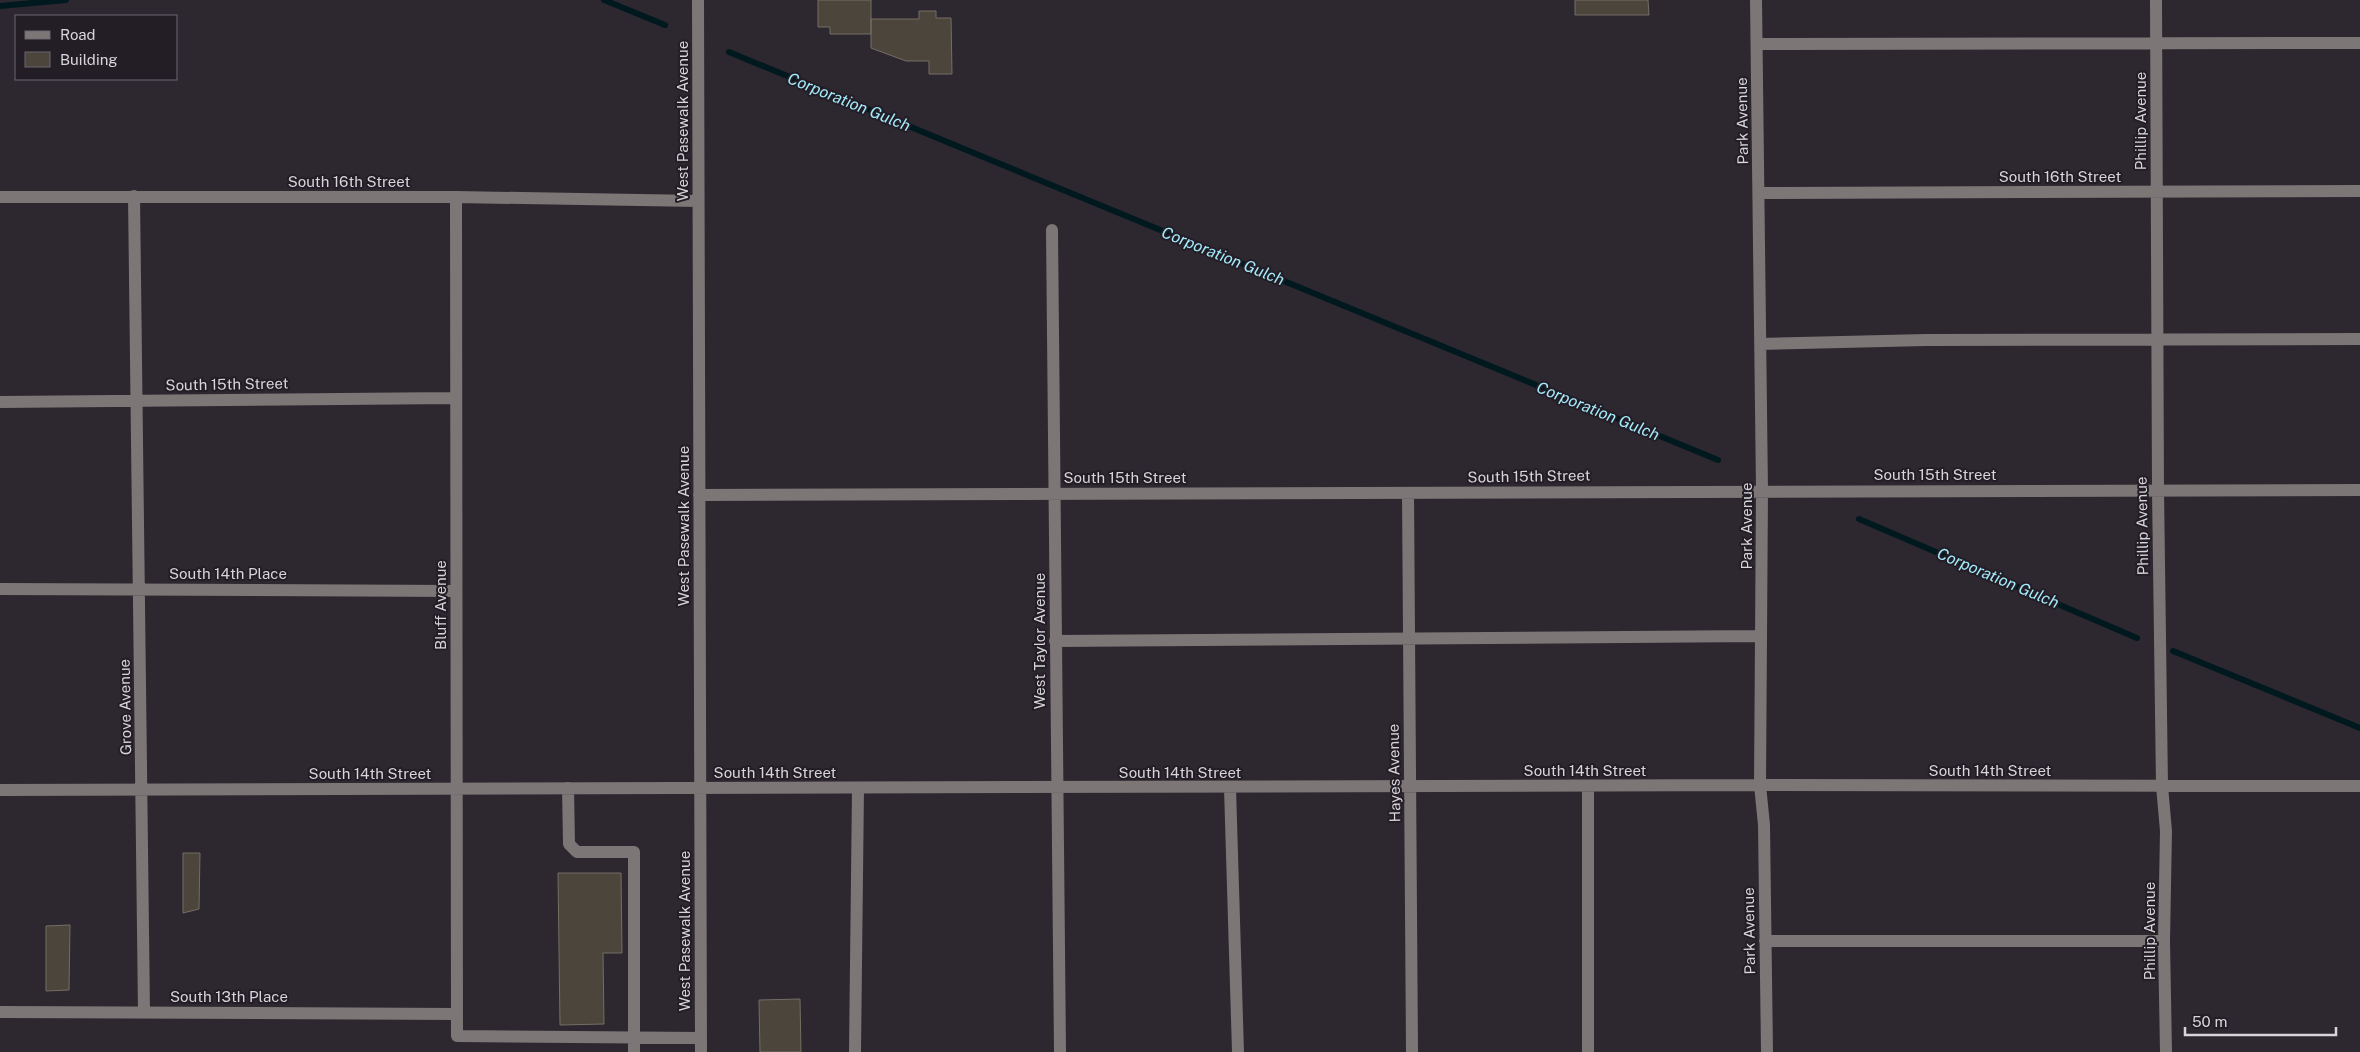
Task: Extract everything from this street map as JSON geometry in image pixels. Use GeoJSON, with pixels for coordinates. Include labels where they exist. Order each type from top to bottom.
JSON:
{"type":"FeatureCollection","features":[{"type":"Feature","properties":{"kind":"street","name":"West Pasewalk Avenue"},"geometry":{"type":"LineString","coordinates":[[698,0],[701,1052]]}},
{"type":"Feature","properties":{"kind":"street","name":"Park Avenue"},"geometry":{"type":"LineString","coordinates":[[1756,0],[1760,194],[1762,490],[1760,786],[1764,825],[1768,1052]]}},
{"type":"Feature","properties":{"kind":"street","name":"Phillip Avenue"},"geometry":{"type":"LineString","coordinates":[[2156,0],[2158,490],[2162,786],[2166,831],[2164,941],[2166,1052]]}},
{"type":"Feature","properties":{"kind":"street"},"geometry":{"type":"LineString","coordinates":[[1757,44],[2360,43]]}},
{"type":"Feature","properties":{"kind":"street","name":"South 16th Street"},"geometry":{"type":"LineString","coordinates":[[1760,194],[2360,190]]}},
{"type":"Feature","properties":{"kind":"street","name":"Grove Avenue"},"geometry":{"type":"LineString","coordinates":[[134,196],[144,1012]]}},
{"type":"Feature","properties":{"kind":"street","name":"South 16th Street"},"geometry":{"type":"LineString","coordinates":[[0,197],[456,197],[698,201]]}},
{"type":"Feature","properties":{"kind":"street","name":"Bluff Avenue"},"geometry":{"type":"LineString","coordinates":[[456,197],[457,1036],[634,1038]]}},
{"type":"Feature","properties":{"kind":"street","name":"West Taylor Avenue"},"geometry":{"type":"LineString","coordinates":[[1052,230],[1060,1052]]}},
{"type":"Feature","properties":{"kind":"street"},"geometry":{"type":"LineString","coordinates":[[1761,344],[1926,340],[2360,339]]}},
{"type":"Feature","properties":{"kind":"street","name":"South 15th Street"},"geometry":{"type":"LineString","coordinates":[[0,402],[455,398]]}},
{"type":"Feature","properties":{"kind":"street","name":"South 15th Street"},"geometry":{"type":"LineString","coordinates":[[699,495],[1762,490],[2360,490]]}},
{"type":"Feature","properties":{"kind":"street","name":"Hayes Avenue"},"geometry":{"type":"LineString","coordinates":[[1408,493],[1412,1052]]}},
{"type":"Feature","properties":{"kind":"street","name":"South 14th Place"},"geometry":{"type":"LineString","coordinates":[[0,589],[456,591]]}},
{"type":"Feature","properties":{"kind":"street"},"geometry":{"type":"LineString","coordinates":[[1055,641],[1761,636]]}},
{"type":"Feature","properties":{"kind":"street"},"geometry":{"type":"LineString","coordinates":[[1588,786],[1588,1052]]}},
{"type":"Feature","properties":{"kind":"street","name":"South 14th Street"},"geometry":{"type":"LineString","coordinates":[[0,790],[2360,786]]}},
{"type":"Feature","properties":{"kind":"street"},"geometry":{"type":"LineString","coordinates":[[568,788],[569,844],[577,852],[634,852],[634,1052]]}},
{"type":"Feature","properties":{"kind":"street"},"geometry":{"type":"LineString","coordinates":[[856,1052],[858,788]]}},
{"type":"Feature","properties":{"kind":"street"},"geometry":{"type":"LineString","coordinates":[[1230,788],[1238,1052]]}},
{"type":"Feature","properties":{"kind":"street"},"geometry":{"type":"LineString","coordinates":[[1765,941],[2164,941]]}},
{"type":"Feature","properties":{"kind":"street","name":"South 13th Place"},"geometry":{"type":"LineString","coordinates":[[0,1012],[457,1014]]}},
{"type":"Feature","properties":{"kind":"street"},"geometry":{"type":"LineString","coordinates":[[634,1038],[701,1038]]}},
{"type":"Feature","properties":{"kind":"building"},"geometry":{"type":"Polygon","coordinates":[[[818,0],[871,0],[871,34],[830,34],[830,27],[818,27],[818,0]]]}},
{"type":"Feature","properties":{"kind":"building"},"geometry":{"type":"Polygon","coordinates":[[[1575,0],[1648,0],[1649,15],[1575,15],[1575,0]]]}},
{"type":"Feature","properties":{"kind":"building"},"geometry":{"type":"Polygon","coordinates":[[[919,11],[936,11],[936,18],[951,18],[952,74],[929,74],[929,61],[906,61],[871,48],[871,19],[919,19],[919,11]]]}},
{"type":"Feature","properties":{"kind":"building"},"geometry":{"type":"Polygon","coordinates":[[[183,853],[200,853],[199,909],[183,913],[183,853]]]}},
{"type":"Feature","properties":{"kind":"building"},"geometry":{"type":"Polygon","coordinates":[[[558,873],[621,873],[622,953],[603,953],[604,1024],[560,1025],[558,873]]]}},
{"type":"Feature","properties":{"kind":"building"},"geometry":{"type":"Polygon","coordinates":[[[70,925],[69,990],[46,991],[46,926],[70,925]]]}},
{"type":"Feature","properties":{"kind":"building"},"geometry":{"type":"Polygon","coordinates":[[[800,999],[801,1052],[760,1052],[759,1000],[800,999]]]}},
{"type":"Feature","properties":{"kind":"waterway","name":"Corporation Gulch"},"geometry":{"type":"LineString","coordinates":[[0,6],[66,0]]}},
{"type":"Feature","properties":{"kind":"waterway","name":"Corporation Gulch"},"geometry":{"type":"LineString","coordinates":[[604,0],[665,25]]}},
{"type":"Feature","properties":{"kind":"waterway","name":"Corporation Gulch"},"geometry":{"type":"LineString","coordinates":[[729,52],[1718,460]]}},
{"type":"Feature","properties":{"kind":"waterway","name":"Corporation Gulch"},"geometry":{"type":"LineString","coordinates":[[1859,519],[2137,638]]}},
{"type":"Feature","properties":{"kind":"waterway","name":"Corporation Gulch"},"geometry":{"type":"LineString","coordinates":[[2173,651],[2360,728]]}}]}
